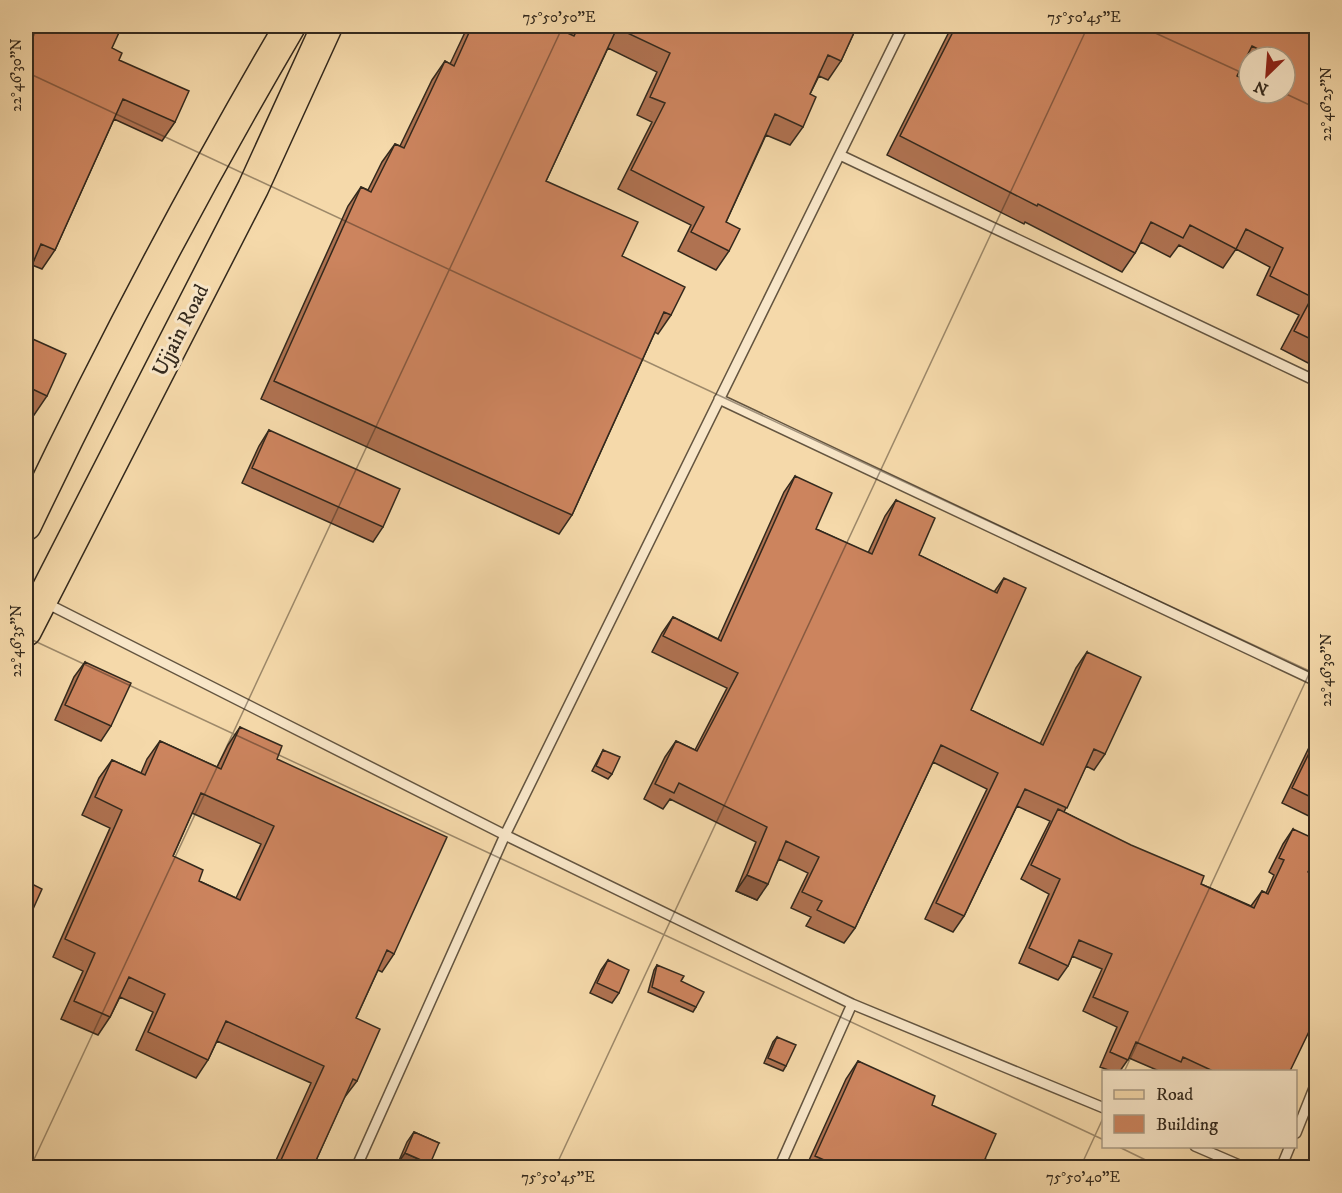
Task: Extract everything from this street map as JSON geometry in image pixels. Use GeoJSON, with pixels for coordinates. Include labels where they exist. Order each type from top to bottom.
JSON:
{"type":"FeatureCollection","features":[{"type":"Feature","properties":{"kind":"main road"},"geometry":{"type":"LineString","coordinates":[[26,525],[77,417],[238,115],[290,26]]}},
{"type":"Feature","properties":{"kind":"main road","name":"Ujjain Road"},"geometry":{"type":"LineString","coordinates":[[26,631],[253,188],[327,26]]}},
{"type":"Feature","properties":{"kind":"lane"},"geometry":{"type":"LineString","coordinates":[[356,1167],[505,835],[903,26]]}},
{"type":"Feature","properties":{"kind":"lane"},"geometry":{"type":"LineString","coordinates":[[840,155],[1317,381]]}},
{"type":"Feature","properties":{"kind":"lane"},"geometry":{"type":"LineString","coordinates":[[719,399],[1317,681]]}},
{"type":"Feature","properties":{"kind":"lane"},"geometry":{"type":"LineString","coordinates":[[41,600],[505,835],[852,1004],[1102,1107]]}},
{"type":"Feature","properties":{"kind":"lane"},"geometry":{"type":"LineString","coordinates":[[779,1167],[852,1004]]}},
{"type":"Feature","properties":{"kind":"lane"},"geometry":{"type":"LineString","coordinates":[[1297,1131],[1317,1083]]}},
{"type":"Feature","properties":{"kind":"lane"},"geometry":{"type":"LineString","coordinates":[[1200,1148],[1245,1167]]}},
{"type":"Feature","properties":{"kind":"lane"},"geometry":{"type":"LineString","coordinates":[[1281,1167],[1289,1148]]}},
{"type":"Feature","properties":{"kind":"building"},"geometry":{"type":"Polygon","coordinates":[[[26,26],[122,26],[112,48],[122,53],[119,60],[189,91],[175,122],[123,99],[55,250],[41,244],[26,279],[26,26]]]}},
{"type":"Feature","properties":{"kind":"building"},"geometry":{"type":"Polygon","coordinates":[[[472,26],[552,26],[574,36],[579,26],[857,26],[841,61],[828,55],[810,94],[816,97],[803,127],[775,114],[726,222],[740,229],[729,251],[691,232],[704,207],[631,170],[665,103],[650,97],[670,53],[617,28],[546,181],[638,222],[622,256],[685,287],[671,315],[664,312],[572,515],[274,381],[361,187],[371,192],[395,144],[404,148],[445,61],[454,66],[472,26]]]}},
{"type":"Feature","properties":{"kind":"building"},"geometry":{"type":"Polygon","coordinates":[[[956,26],[1317,26],[1317,342],[1294,331],[1312,297],[1270,276],[1283,248],[1246,229],[1236,249],[1190,225],[1183,238],[1151,222],[1135,253],[1038,204],[1037,206],[900,136],[956,26]]]}},
{"type":"Feature","properties":{"kind":"building"},"geometry":{"type":"Polygon","coordinates":[[[26,336],[66,354],[47,396],[26,386],[26,336]]]}},
{"type":"Feature","properties":{"kind":"building"},"geometry":{"type":"Polygon","coordinates":[[[269,430],[400,489],[383,527],[252,468],[269,430]]]}},
{"type":"Feature","properties":{"kind":"building"},"geometry":{"type":"Polygon","coordinates":[[[795,476],[832,493],[816,529],[872,554],[896,500],[935,518],[919,555],[997,593],[1004,578],[1026,588],[971,710],[1043,745],[1087,652],[1141,677],[1105,754],[1094,749],[1067,808],[1025,789],[964,916],[936,903],[998,773],[941,745],[855,928],[817,910],[822,901],[802,892],[819,857],[786,841],[768,884],[747,875],[767,827],[679,783],[674,793],[655,784],[676,741],[697,751],[738,673],[663,636],[673,617],[721,641],[795,476]]]}},
{"type":"Feature","properties":{"kind":"building"},"geometry":{"type":"Polygon","coordinates":[[[85,662],[131,683],[111,726],[65,705],[85,662]]]}},
{"type":"Feature","properties":{"kind":"building"},"geometry":{"type":"Polygon","coordinates":[[[240,727],[282,746],[277,759],[447,837],[394,954],[387,950],[356,1018],[380,1029],[357,1081],[353,1079],[313,1167],[297,1167],[281,1160],[324,1066],[226,1021],[208,1060],[148,1032],[165,994],[129,977],[110,1017],[74,1001],[95,953],[65,939],[122,810],[95,797],[112,760],[145,775],[160,741],[221,769],[240,727]],[[201,793],[173,856],[203,870],[199,881],[240,900],[274,826],[201,793]]]}},
{"type":"Feature","properties":{"kind":"building"},"geometry":{"type":"Polygon","coordinates":[[[1317,737],[1317,800],[1292,788],[1317,737]]]}},
{"type":"Feature","properties":{"kind":"building"},"geometry":{"type":"Polygon","coordinates":[[[603,750],[620,757],[612,774],[596,766],[603,750]]]}},
{"type":"Feature","properties":{"kind":"building"},"geometry":{"type":"Polygon","coordinates":[[[1058,809],[1131,845],[1204,876],[1201,884],[1254,908],[1262,891],[1268,894],[1284,860],[1279,858],[1293,829],[1317,840],[1317,855],[1308,872],[1317,876],[1317,1015],[1290,1070],[1211,1070],[1183,1057],[1181,1062],[1136,1042],[1128,1060],[1110,1052],[1128,1012],[1093,997],[1112,954],[1079,940],[1068,966],[1029,948],[1060,879],[1031,865],[1058,809]]]}},
{"type":"Feature","properties":{"kind":"building"},"geometry":{"type":"Polygon","coordinates":[[[26,881],[42,889],[29,918],[26,916],[26,881]]]}},
{"type":"Feature","properties":{"kind":"building"},"geometry":{"type":"Polygon","coordinates":[[[608,960],[629,970],[619,993],[597,983],[608,960]]]}},
{"type":"Feature","properties":{"kind":"building"},"geometry":{"type":"Polygon","coordinates":[[[657,965],[684,976],[681,981],[704,992],[696,1007],[652,987],[657,965]]]}},
{"type":"Feature","properties":{"kind":"building"},"geometry":{"type":"Polygon","coordinates":[[[777,1037],[796,1045],[786,1066],[768,1058],[777,1037]]]}},
{"type":"Feature","properties":{"kind":"building"},"geometry":{"type":"Polygon","coordinates":[[[858,1061],[935,1096],[932,1105],[996,1134],[985,1159],[1004,1167],[840,1167],[815,1156],[858,1061]]]}},
{"type":"Feature","properties":{"kind":"building"},"geometry":{"type":"Polygon","coordinates":[[[414,1132],[439,1143],[430,1164],[405,1153],[414,1132]]]}}]}
